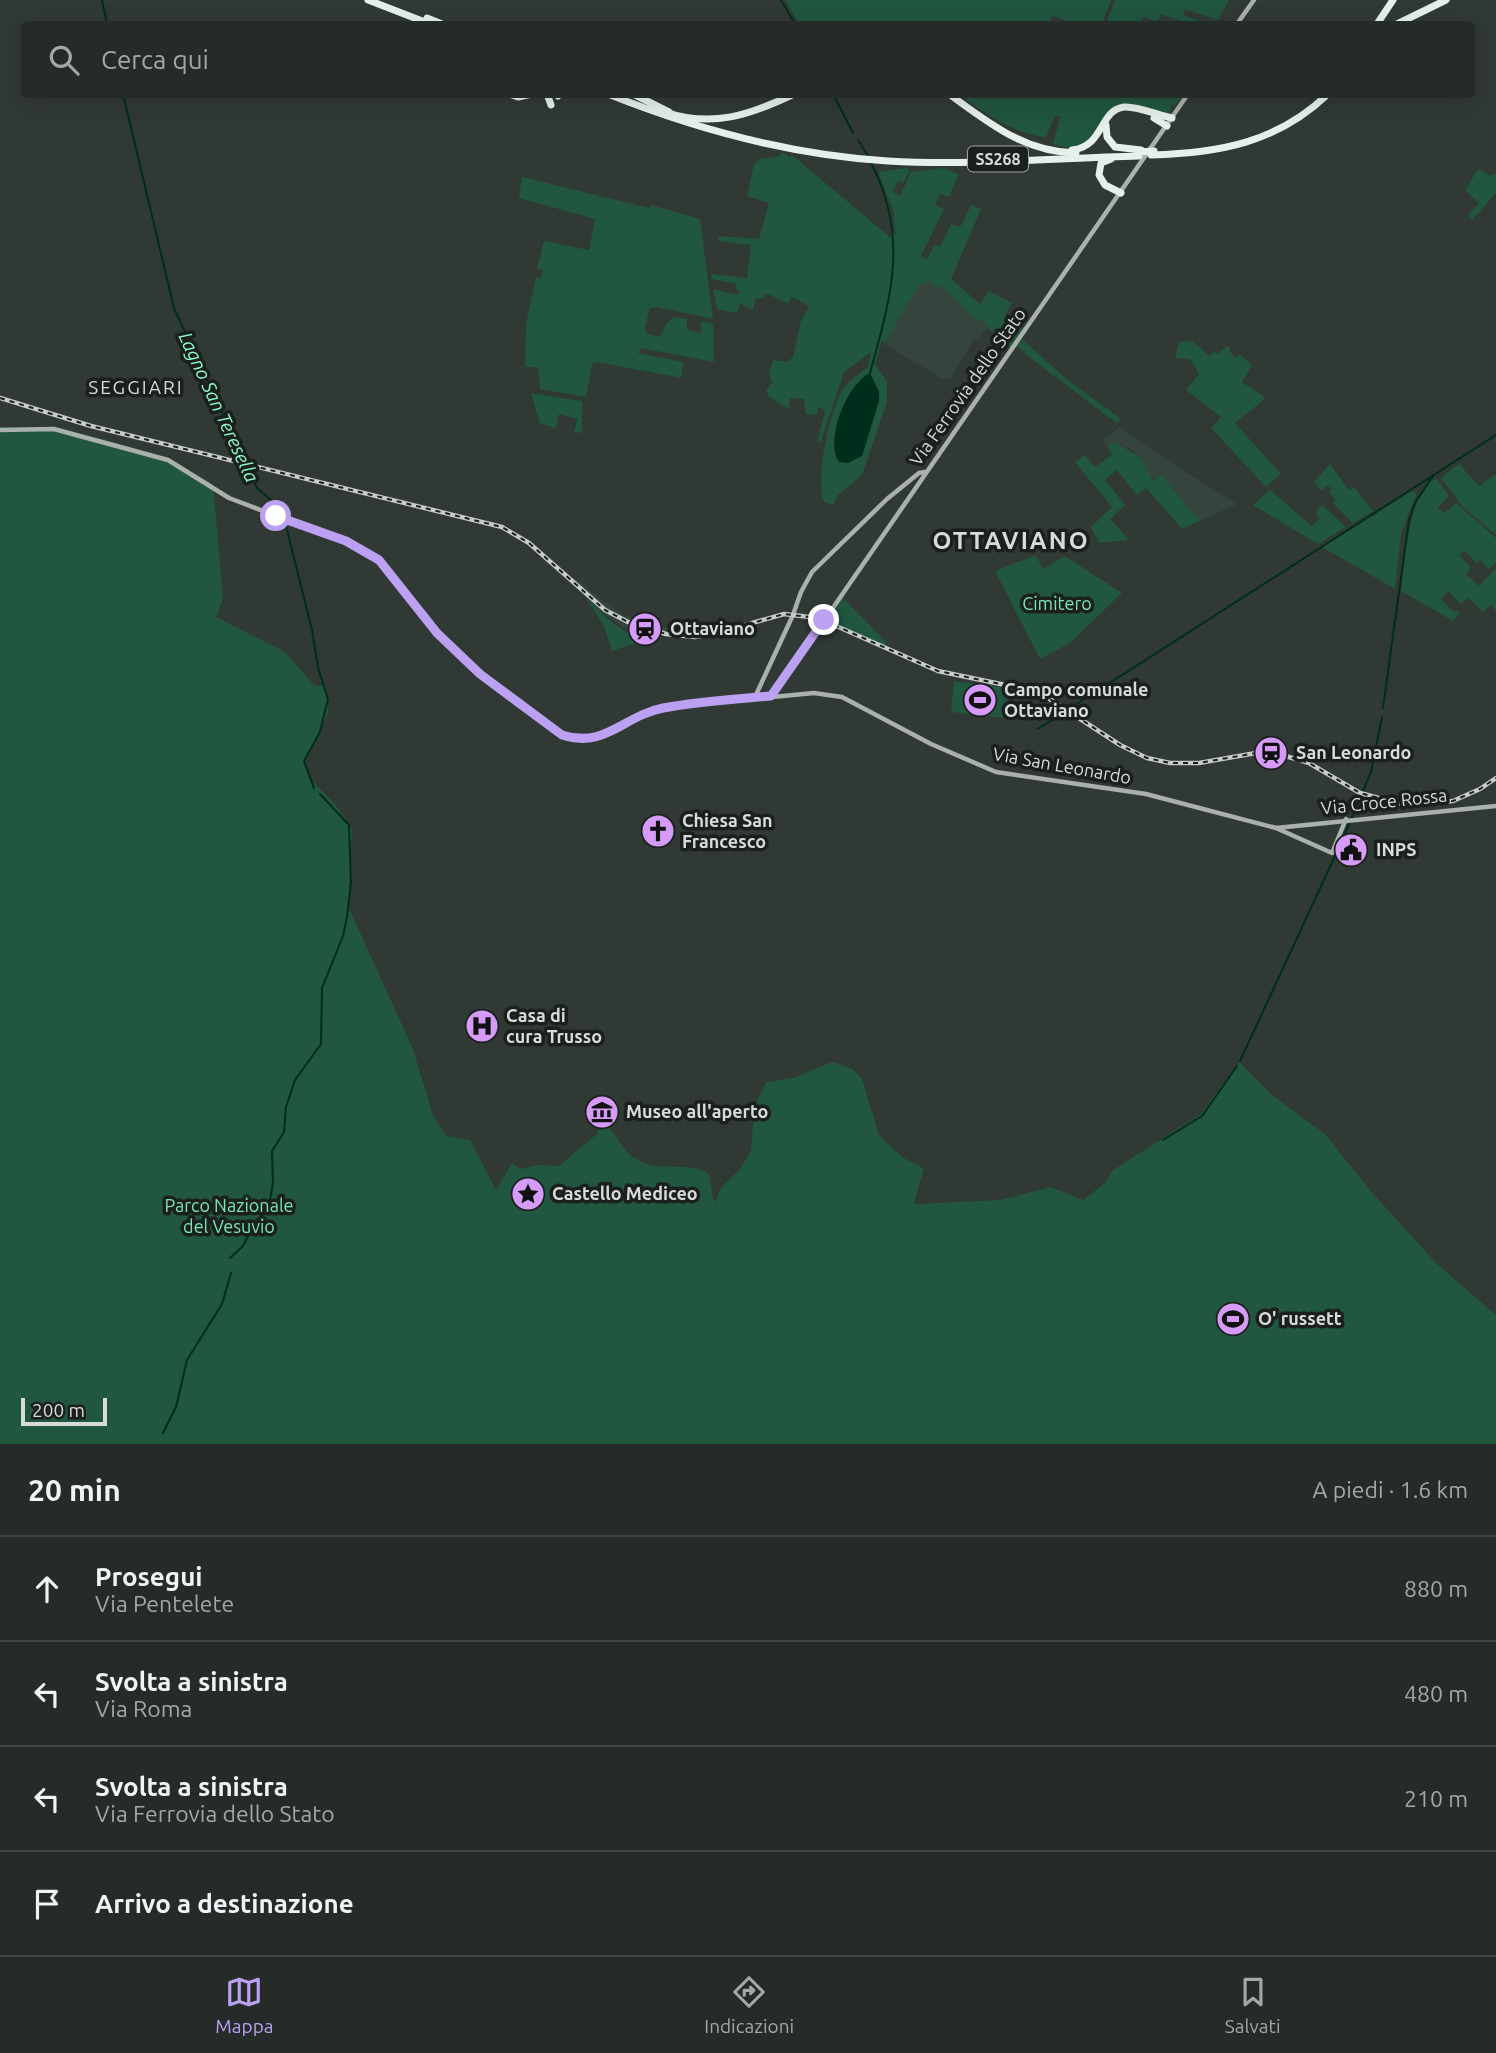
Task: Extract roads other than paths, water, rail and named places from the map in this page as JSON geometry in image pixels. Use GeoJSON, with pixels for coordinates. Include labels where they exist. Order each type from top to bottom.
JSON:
{"type":"FeatureCollection","features":[{"type":"Feature","properties":{"kind":"highway"},"geometry":{"type":"LineString","coordinates":[[368,0],[422,21]]}},
{"type":"Feature","properties":{"kind":"highway"},"geometry":{"type":"LineString","coordinates":[[381,0],[434,21]]}},
{"type":"Feature","properties":{"kind":"highway"},"geometry":{"type":"LineString","coordinates":[[1379,21],[1393,0]]}},
{"type":"Feature","properties":{"kind":"highway"},"geometry":{"type":"LineString","coordinates":[[1403,21],[1446,0]]}},
{"type":"Feature","properties":{"kind":"highway","name":"SS268"},"geometry":{"type":"LineString","coordinates":[[619,98],[743,139],[864,159],[924,162],[1222,148],[1277,131],[1322,98]]}},
{"type":"Feature","properties":{"kind":"highway","name":"SS268"},"geometry":{"type":"LineString","coordinates":[[629,98],[692,124],[738,117],[784,98]]}},
{"type":"Feature","properties":{"kind":"highway"},"geometry":{"type":"LineString","coordinates":[[641,98],[679,117]]}},
{"type":"Feature","properties":{"kind":"highway","name":"SS268"},"geometry":{"type":"LineString","coordinates":[[955,98],[1013,138],[1062,154]]}},
{"type":"Feature","properties":{"kind":"highway","name":"SS268"},"geometry":{"type":"LineString","coordinates":[[1153,152],[1222,148],[1276,128],[1317,98]]}},
{"type":"Feature","properties":{"kind":"highway"},"geometry":{"type":"LineString","coordinates":[[1062,154],[1089,145],[1098,136],[1108,116],[1118,109],[1129,107],[1172,118]]}},
{"type":"Feature","properties":{"kind":"highway"},"geometry":{"type":"LineString","coordinates":[[1138,153],[1111,144],[1106,132],[1112,114],[1129,109],[1167,126]]}},
{"type":"Feature","properties":{"kind":"highway"},"geometry":{"type":"LineString","coordinates":[[1119,195],[1102,182],[1098,168],[1106,159],[1138,153]]}},
{"type":"Feature","properties":{"kind":"highway"},"geometry":{"type":"LineString","coordinates":[[1062,154],[1092,163],[1101,183],[1119,195]]}},
{"type":"Feature","properties":{"kind":"main road"},"geometry":{"type":"LineString","coordinates":[[1239,21],[1254,0]]}},
{"type":"Feature","properties":{"kind":"main road","name":"Via Ferrovia dello Stato"},"geometry":{"type":"LineString","coordinates":[[771,696],[1185,98]]}},
{"type":"Feature","properties":{"kind":"main road","name":"Via San Leonardo"},"geometry":{"type":"LineString","coordinates":[[0,430],[44,428],[168,460],[229,499],[346,541],[379,560],[437,633],[480,674],[562,735],[596,739],[644,713],[657,709],[814,693],[842,697],[931,744],[996,772],[1146,794],[1276,828]]}},
{"type":"Feature","properties":{"kind":"main road"},"geometry":{"type":"LineString","coordinates":[[755,698],[812,572],[887,499],[919,473],[926,472]]}},
{"type":"Feature","properties":{"kind":"main road","name":"Via Croce Rossa"},"geometry":{"type":"LineString","coordinates":[[1276,828],[1496,806]]}},
{"type":"Feature","properties":{"kind":"main road"},"geometry":{"type":"LineString","coordinates":[[1276,828],[1332,853],[1349,819]]}},
{"type":"Feature","properties":{"kind":"waterway","name":"Lagno San Teresella"},"geometry":{"type":"LineString","coordinates":[[102,0],[106,21]]}},
{"type":"Feature","properties":{"kind":"waterway"},"geometry":{"type":"LineString","coordinates":[[781,0],[793,21]]}},
{"type":"Feature","properties":{"kind":"waterway","name":"Lagno San Teresella"},"geometry":{"type":"LineString","coordinates":[[124,98],[174,308],[257,488],[277,505],[283,517]]}},
{"type":"Feature","properties":{"kind":"waterway"},"geometry":{"type":"LineString","coordinates":[[835,98],[853,133]]}},
{"type":"Feature","properties":{"kind":"waterway"},"geometry":{"type":"LineString","coordinates":[[858,140],[868,156]]}},
{"type":"Feature","properties":{"kind":"waterway"},"geometry":{"type":"LineString","coordinates":[[870,161],[890,215],[893,267],[890,292],[870,373]]}},
{"type":"Feature","properties":{"kind":"waterway"},"geometry":{"type":"LineString","coordinates":[[1038,729],[1496,435]]}},
{"type":"Feature","properties":{"kind":"waterway"},"geometry":{"type":"LineString","coordinates":[[1383,708],[1409,520],[1415,503],[1433,476]]}},
{"type":"Feature","properties":{"kind":"waterway","name":"Lagno San Teresella"},"geometry":{"type":"LineString","coordinates":[[285,522],[312,630],[318,668],[328,699],[320,732],[304,761],[314,788]]}},
{"type":"Feature","properties":{"kind":"waterway"},"geometry":{"type":"LineString","coordinates":[[1338,850],[1371,772],[1382,717]]}},
{"type":"Feature","properties":{"kind":"waterway"},"geometry":{"type":"LineString","coordinates":[[230,1258],[243,1246],[256,1220],[268,1211],[273,1183],[272,1151],[284,1132],[286,1107],[295,1080],[321,1044],[322,988],[343,936],[347,917],[351,883],[349,825],[320,794]]}},
{"type":"Feature","properties":{"kind":"waterway"},"geometry":{"type":"LineString","coordinates":[[1240,1061],[1335,856]]}},
{"type":"Feature","properties":{"kind":"waterway"},"geometry":{"type":"LineString","coordinates":[[1163,1140],[1202,1116],[1237,1066]]}},
{"type":"Feature","properties":{"kind":"waterway"},"geometry":{"type":"LineString","coordinates":[[163,1433],[176,1407],[187,1360],[222,1304],[231,1273]]}},
{"type":"Feature","properties":{"kind":"railway"},"geometry":{"type":"LineString","coordinates":[[0,398],[91,426],[502,527],[529,543],[605,610],[628,622],[666,634],[695,637],[784,614],[818,618],[938,671],[1039,692],[1120,745],[1147,758],[1170,763],[1199,763],[1256,753],[1282,755],[1309,763],[1360,793],[1405,805],[1453,801],[1480,789],[1496,778]]}},
{"type":"Feature","properties":{"kind":"place","name":"Ottaviano"},"geometry":{"type":"Point","coordinates":[645,629]}},
{"type":"Feature","properties":{"kind":"place","name":"Campo comunale Ottaviano"},"geometry":{"type":"Point","coordinates":[980,700]}},
{"type":"Feature","properties":{"kind":"place","name":"San Leonardo"},"geometry":{"type":"Point","coordinates":[1271,753]}},
{"type":"Feature","properties":{"kind":"place","name":"Chiesa San Francesco"},"geometry":{"type":"Point","coordinates":[658,831]}},
{"type":"Feature","properties":{"kind":"place","name":"INPS"},"geometry":{"type":"Point","coordinates":[1351,850]}},
{"type":"Feature","properties":{"kind":"place","name":"Casa di cura Trusso"},"geometry":{"type":"Point","coordinates":[482,1026]}},
{"type":"Feature","properties":{"kind":"place","name":"Museo all'aperto"},"geometry":{"type":"Point","coordinates":[602,1112]}},
{"type":"Feature","properties":{"kind":"place","name":"Castello Mediceo"},"geometry":{"type":"Point","coordinates":[528,1194]}},
{"type":"Feature","properties":{"kind":"place","name":"O' russett"},"geometry":{"type":"Point","coordinates":[1233,1319]}},
{"type":"Feature","properties":{"kind":"district","name":"SEGGIARI"},"geometry":{"type":"Point","coordinates":[136,387]}},
{"type":"Feature","properties":{"kind":"district","name":"OTTAVIANO"},"geometry":{"type":"Point","coordinates":[1011,541]}},
{"type":"Feature","properties":{"kind":"park label","name":"Cimitero"},"geometry":{"type":"Point","coordinates":[1057,604]}},
{"type":"Feature","properties":{"kind":"park label","name":"Parco Nazionale del Vesuvio"},"geometry":{"type":"Point","coordinates":[229,1216]}}]}
